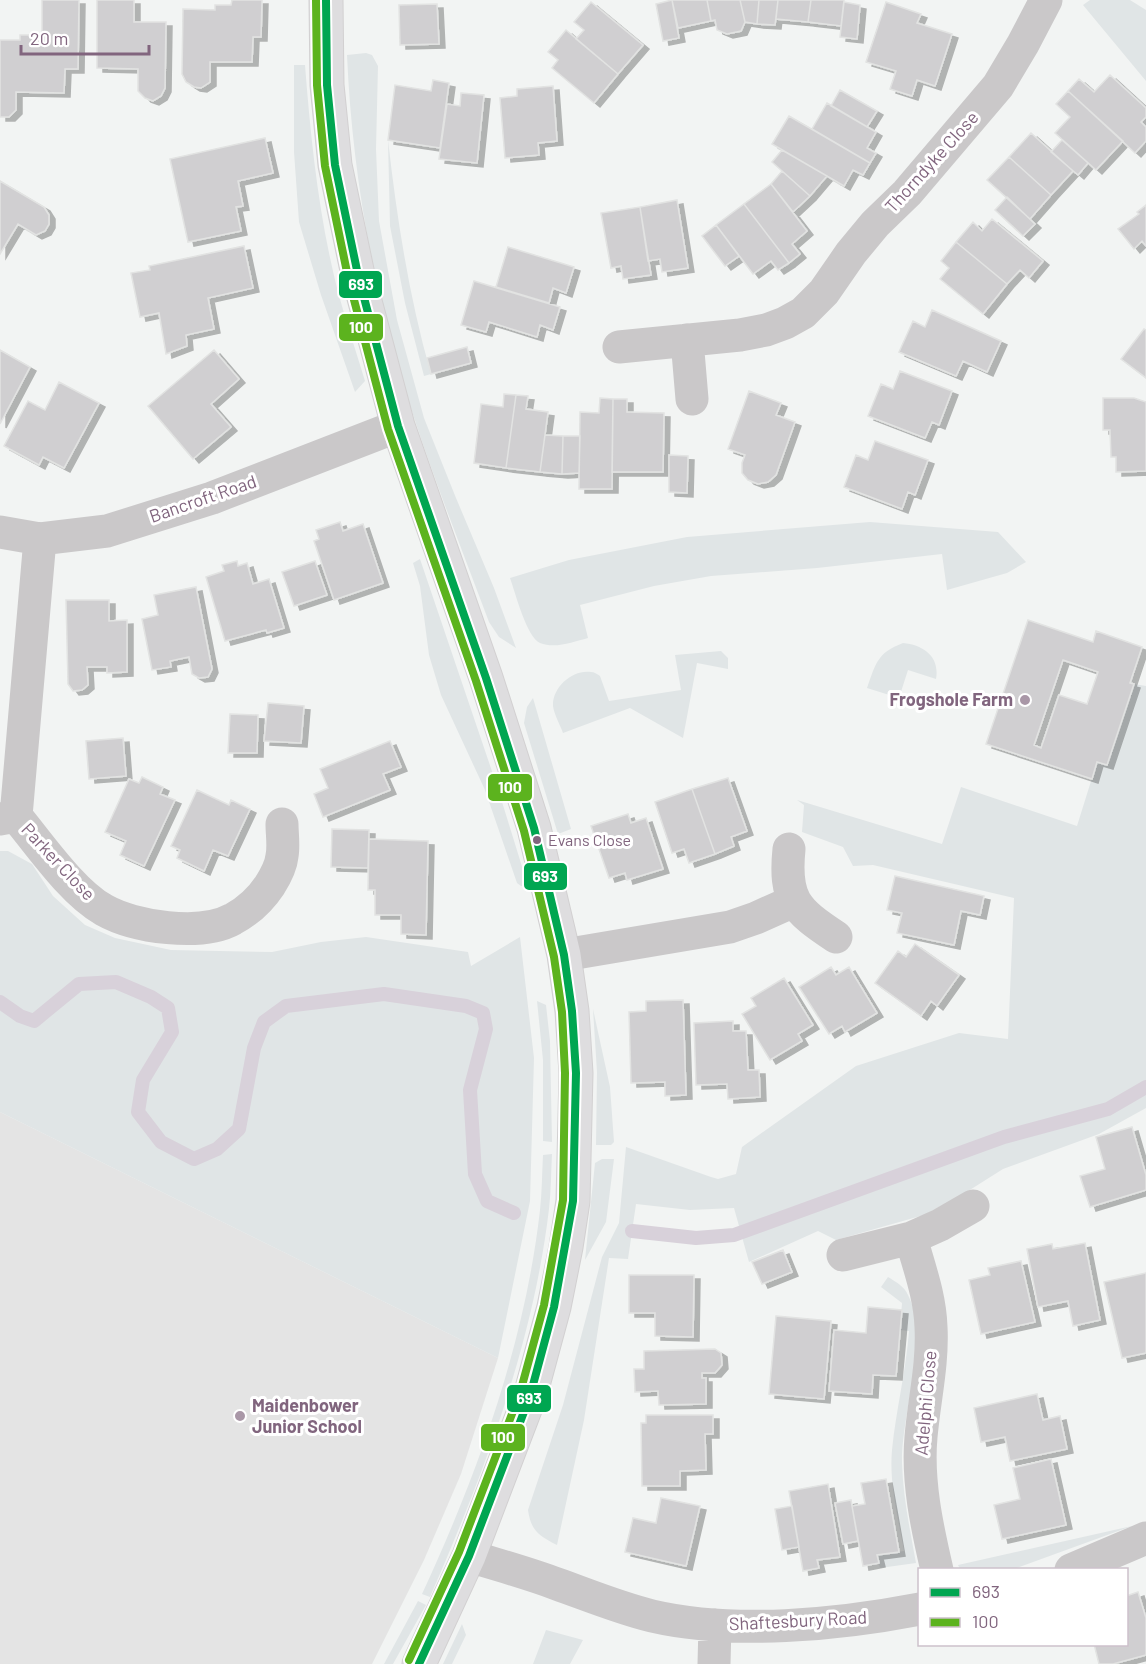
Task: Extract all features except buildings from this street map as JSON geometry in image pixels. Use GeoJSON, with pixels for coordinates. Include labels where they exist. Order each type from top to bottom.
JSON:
{"type":"FeatureCollection","features":[{"type":"Feature","properties":{"kind":"street"},"geometry":{"type":"LineString","coordinates":[[326,0],[327,85],[335,165],[357,275],[398,426],[486,678],[534,828],[564,955],[572,1011],[576,1073],[573,1201],[554,1307],[530,1396],[469,1556],[419,1664]]}},
{"type":"Feature","properties":{"kind":"street","name":"Thorndyke Close"},"geometry":{"type":"LineString","coordinates":[[619,347],[740,335],[766,330],[785,323],[803,312],[824,292],[875,224],[907,193],[998,86],[1046,0]]}},
{"type":"Feature","properties":{"kind":"street"},"geometry":{"type":"LineString","coordinates":[[687,340],[692,399]]}},
{"type":"Feature","properties":{"kind":"street","name":"Bancroft Road"},"geometry":{"type":"LineString","coordinates":[[0,532],[40,539],[107,531],[212,498],[398,426]]}},
{"type":"Feature","properties":{"kind":"street","name":"Parker Close"},"geometry":{"type":"LineString","coordinates":[[40,539],[8,817],[80,891],[103,910],[137,924],[176,929],[205,927],[232,920],[260,900],[273,880],[282,857],[282,824]]}},
{"type":"Feature","properties":{"kind":"street"},"geometry":{"type":"LineString","coordinates":[[789,849],[786,871],[788,888],[794,900],[798,907],[819,926],[836,937]]}},
{"type":"Feature","properties":{"kind":"street"},"geometry":{"type":"LineString","coordinates":[[564,955],[730,927],[756,918],[794,900]]}},
{"type":"Feature","properties":{"kind":"street"},"geometry":{"type":"LineString","coordinates":[[843,1255],[911,1238],[973,1206]]}},
{"type":"Feature","properties":{"kind":"street","name":"Adelphi Close"},"geometry":{"type":"LineString","coordinates":[[911,1238],[926,1290],[931,1327],[921,1439],[921,1480],[937,1568]]}},
{"type":"Feature","properties":{"kind":"street"},"geometry":{"type":"LineString","coordinates":[[1073,1568],[1146,1538]]}},
{"type":"Feature","properties":{"kind":"street","name":"Shaftesbury Road"},"geometry":{"type":"LineString","coordinates":[[469,1556],[652,1616],[715,1625],[766,1626],[837,1621],[918,1610]]}},
{"type":"Feature","properties":{"kind":"street"},"geometry":{"type":"LineString","coordinates":[[714,1664],[715,1625]]}},
{"type":"Feature","properties":{"kind":"shaded area"},"geometry":{"type":"Polygon","coordinates":[[[1090,0],[1130,0],[1146,10],[1146,81],[1083,5],[1090,0]]]}},
{"type":"Feature","properties":{"kind":"shaded area"},"geometry":{"type":"Polygon","coordinates":[[[366,53],[372,55],[378,66],[376,149],[379,221],[397,320],[424,418],[494,588],[516,648],[499,637],[489,622],[422,441],[388,330],[372,262],[360,194],[349,90],[347,55],[366,53]]]}},
{"type":"Feature","properties":{"kind":"shaded area"},"geometry":{"type":"Polygon","coordinates":[[[294,65],[305,65],[313,151],[331,264],[365,381],[355,392],[321,295],[299,222],[294,152],[294,65]]]}},
{"type":"Feature","properties":{"kind":"shaded area"},"geometry":{"type":"Polygon","coordinates":[[[388,140],[405,258],[416,316],[431,374],[424,376],[405,303],[390,226],[388,140]]]}},
{"type":"Feature","properties":{"kind":"shaded area"},"geometry":{"type":"Polygon","coordinates":[[[870,522],[998,532],[1026,562],[1007,573],[947,590],[942,554],[817,568],[711,576],[654,586],[580,605],[588,638],[552,645],[540,643],[531,633],[510,578],[569,560],[687,537],[870,522]]]}},
{"type":"Feature","properties":{"kind":"shaded area"},"geometry":{"type":"Polygon","coordinates":[[[420,559],[498,789],[528,886],[521,886],[517,883],[485,790],[441,695],[429,655],[420,586],[413,563],[420,559]]]}},
{"type":"Feature","properties":{"kind":"shaded area"},"geometry":{"type":"Polygon","coordinates":[[[903,643],[924,649],[933,658],[937,671],[936,679],[908,670],[899,698],[867,688],[883,655],[903,643]]]}},
{"type":"Feature","properties":{"kind":"shaded area"},"geometry":{"type":"Polygon","coordinates":[[[721,651],[728,658],[728,669],[697,663],[683,738],[630,708],[563,733],[553,706],[556,692],[571,676],[584,672],[599,675],[609,701],[681,690],[675,655],[721,651]]]}},
{"type":"Feature","properties":{"kind":"shaded area"},"geometry":{"type":"Polygon","coordinates":[[[1134,684],[1146,686],[1146,1108],[1099,1134],[1003,1169],[924,1215],[836,1240],[818,1231],[749,1262],[734,1208],[690,1210],[636,1204],[628,1259],[609,1258],[584,1420],[557,1545],[541,1536],[531,1523],[528,1510],[563,1405],[602,1257],[619,1223],[626,1147],[718,1179],[736,1174],[742,1147],[856,1066],[959,1033],[1008,1039],[1014,898],[873,865],[853,866],[843,847],[802,832],[804,805],[797,800],[942,844],[961,787],[1077,826],[1097,762],[1134,684]]]}},
{"type":"Feature","properties":{"kind":"shaded area"},"geometry":{"type":"Polygon","coordinates":[[[533,698],[571,829],[558,834],[524,723],[527,707],[533,698]]]}},
{"type":"Feature","properties":{"kind":"shaded area"},"geometry":{"type":"Polygon","coordinates":[[[0,851],[8,851],[32,864],[53,896],[85,925],[115,938],[171,950],[272,952],[321,942],[366,937],[468,952],[471,966],[520,937],[534,1058],[530,1201],[498,1358],[0,1112],[0,851]]]}},
{"type":"Feature","properties":{"kind":"shaded area"},"geometry":{"type":"Polygon","coordinates":[[[537,1001],[546,1005],[550,1041],[552,1142],[543,1141],[543,1060],[537,1001]]]}},
{"type":"Feature","properties":{"kind":"shaded area"},"geometry":{"type":"Polygon","coordinates":[[[593,1009],[610,1087],[614,1142],[611,1145],[596,1145],[597,1072],[593,1009]]]}},
{"type":"Feature","properties":{"kind":"shaded area","name":"Maidenbower Junior School"},"geometry":{"type":"Polygon","coordinates":[[[0,1112],[498,1358],[461,1474],[424,1560],[372,1664],[0,1664],[0,1112]]]}},
{"type":"Feature","properties":{"kind":"shaded area"},"geometry":{"type":"Polygon","coordinates":[[[552,1154],[551,1189],[542,1259],[519,1358],[487,1455],[430,1597],[422,1594],[462,1502],[511,1358],[533,1260],[541,1203],[543,1155],[552,1154]]]}},
{"type":"Feature","properties":{"kind":"shaded area"},"geometry":{"type":"Polygon","coordinates":[[[602,1159],[614,1159],[606,1222],[585,1260],[595,1163],[602,1159]]]}},
{"type":"Feature","properties":{"kind":"shaded area"},"geometry":{"type":"Polygon","coordinates":[[[888,1277],[902,1287],[908,1295],[914,1312],[916,1332],[916,1354],[902,1463],[905,1501],[916,1563],[880,1568],[877,1555],[904,1551],[891,1462],[909,1331],[900,1330],[902,1303],[881,1287],[888,1277]]]}},
{"type":"Feature","properties":{"kind":"shaded area"},"geometry":{"type":"Polygon","coordinates":[[[1132,1526],[1017,1568],[960,1568],[958,1565],[1132,1526]]]}},
{"type":"Feature","properties":{"kind":"shaded area"},"geometry":{"type":"Polygon","coordinates":[[[418,1601],[426,1605],[393,1664],[384,1664],[418,1601]]]}},
{"type":"Feature","properties":{"kind":"shaded area"},"geometry":{"type":"Polygon","coordinates":[[[462,1624],[466,1635],[452,1664],[443,1664],[462,1624]]]}},
{"type":"Feature","properties":{"kind":"shaded area"},"geometry":{"type":"Polygon","coordinates":[[[546,1630],[583,1640],[570,1664],[533,1664],[546,1630]]]}},
{"type":"Feature","properties":{"kind":"waterway"},"geometry":{"type":"LineString","coordinates":[[0,1002],[20,1016],[34,1021],[79,984],[116,982],[151,997],[168,1008],[172,1032],[143,1080],[138,1112],[161,1142],[194,1159],[217,1149],[239,1129],[254,1048],[264,1022],[286,1006],[384,994],[466,1006],[483,1013],[486,1029],[470,1090],[475,1174],[487,1201],[514,1213]]}},
{"type":"Feature","properties":{"kind":"waterway"},"geometry":{"type":"LineString","coordinates":[[632,1231],[696,1238],[734,1235],[1004,1137],[1108,1109],[1146,1087]]}},
{"type":"Feature","properties":{"kind":"transit line","name":"100"},"geometry":{"type":"LineString","coordinates":[[316,0],[317,85],[325,166],[348,277],[388,429],[476,681],[524,831],[554,957],[562,1012],[565,1073],[563,1200],[544,1305],[520,1393],[459,1552],[409,1660]]}},
{"type":"Feature","properties":{"kind":"transit line","name":"693"},"geometry":{"type":"LineString","coordinates":[[326,0],[327,85],[335,165],[358,275],[398,426],[486,678],[534,828],[564,955],[572,1011],[576,1073],[573,1201],[554,1307],[530,1396],[469,1556],[419,1664]]}},
{"type":"Feature","properties":{"kind":"place","name":"Frogshole Farm"},"geometry":{"type":"Point","coordinates":[1025,700]}},
{"type":"Feature","properties":{"kind":"place","name":"Evans Close"},"geometry":{"type":"Point","coordinates":[537,840]}},
{"type":"Feature","properties":{"kind":"place","name":"Maidenbower Junior School"},"geometry":{"type":"Point","coordinates":[240,1416]}}]}
